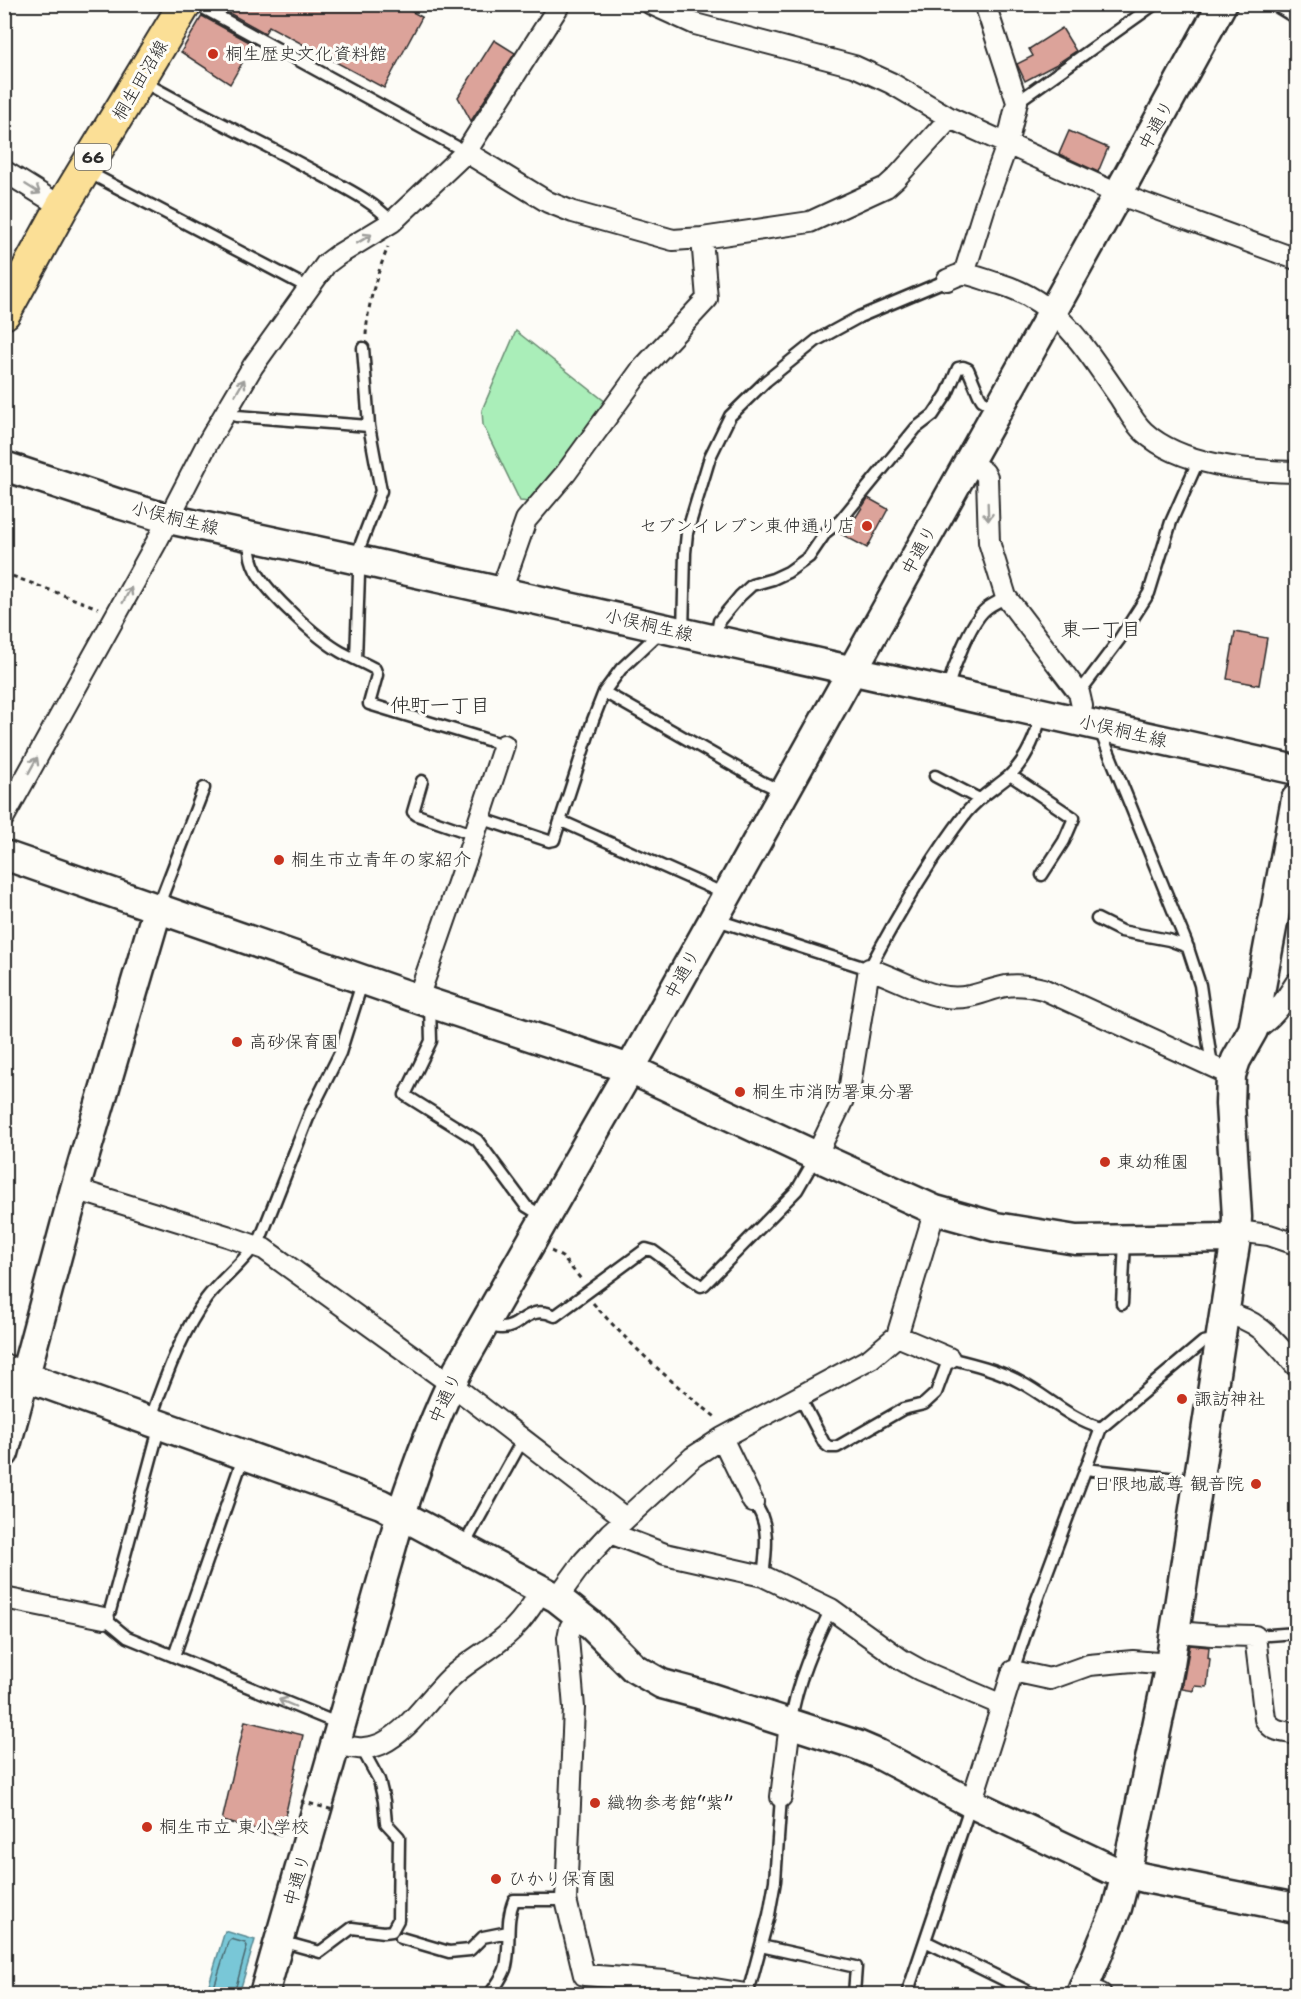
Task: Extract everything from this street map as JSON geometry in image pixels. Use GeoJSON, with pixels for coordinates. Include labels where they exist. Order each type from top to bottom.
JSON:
{"type":"FeatureCollection","features":[{"type":"Feature","properties":{"kind":"main road","name":"桐生田沼線"},"geometry":{"type":"LineString","coordinates":[[4,312],[62,207],[185,4]]}},
{"type":"Feature","properties":{"kind":"street"},"geometry":{"type":"LineString","coordinates":[[7,805],[116,615],[207,444],[253,366],[332,259],[392,222],[466,152],[560,4]]}},
{"type":"Feature","properties":{"kind":"street"},"geometry":{"type":"LineString","coordinates":[[651,4],[695,24],[854,66],[891,83],[950,118],[1118,194],[1296,259]]}},
{"type":"Feature","properties":{"kind":"street"},"geometry":{"type":"LineString","coordinates":[[985,4],[1017,102],[1007,145],[955,277],[1010,287],[1035,299],[1052,311],[1070,328],[1087,350],[1143,431],[1167,448],[1199,459],[1255,471],[1296,472]]}},
{"type":"Feature","properties":{"kind":"street","name":"中通り"},"geometry":{"type":"LineString","coordinates":[[264,1995],[347,1739],[401,1514],[431,1428],[451,1384],[969,462],[1221,4]]}},
{"type":"Feature","properties":{"kind":"street"},"geometry":{"type":"LineString","coordinates":[[466,152],[548,202],[573,212],[673,240],[702,238],[810,222],[886,187],[950,118]]}},
{"type":"Feature","properties":{"kind":"street"},"geometry":{"type":"LineString","coordinates":[[4,171],[62,207]]}},
{"type":"Feature","properties":{"kind":"street"},"geometry":{"type":"LineString","coordinates":[[503,592],[526,520],[566,473],[641,370],[707,298],[702,238]]}},
{"type":"Feature","properties":{"kind":"street"},"geometry":{"type":"LineString","coordinates":[[969,462],[984,472],[987,477],[989,542],[1006,597],[1087,713]]}},
{"type":"Feature","properties":{"kind":"street","name":"小俣桐生線"},"geometry":{"type":"LineString","coordinates":[[4,466],[169,519],[1042,713],[1087,713],[1296,770]]}},
{"type":"Feature","properties":{"kind":"street"},"geometry":{"type":"LineString","coordinates":[[424,1000],[504,745]]}},
{"type":"Feature","properties":{"kind":"street"},"geometry":{"type":"LineString","coordinates":[[1222,1071],[1236,1060],[1253,1030],[1296,799]]}},
{"type":"Feature","properties":{"kind":"street"},"geometry":{"type":"LineString","coordinates":[[4,855],[630,1069],[935,1210],[996,1227],[1076,1240],[1269,1235],[1296,1244]]}},
{"type":"Feature","properties":{"kind":"street"},"geometry":{"type":"LineString","coordinates":[[4,1453],[15,1372],[75,1190],[158,907]]}},
{"type":"Feature","properties":{"kind":"street"},"geometry":{"type":"LineString","coordinates":[[816,1156],[850,1085],[869,969],[947,998],[981,995],[1006,986],[1026,985],[1043,989],[1222,1071]]}},
{"type":"Feature","properties":{"kind":"street"},"geometry":{"type":"LineString","coordinates":[[1253,1030],[1264,1025],[1274,1015],[1296,983]]}},
{"type":"Feature","properties":{"kind":"street"},"geometry":{"type":"LineString","coordinates":[[1089,1992],[1114,1919],[1126,1874],[1177,1632],[1223,1327],[1236,1235],[1230,1104],[1222,1071]]}},
{"type":"Feature","properties":{"kind":"street"},"geometry":{"type":"LineString","coordinates":[[75,1190],[256,1245],[329,1294],[451,1384],[626,1518]]}},
{"type":"Feature","properties":{"kind":"street"},"geometry":{"type":"LineString","coordinates":[[347,1739],[382,1743],[397,1734],[457,1672],[514,1628],[559,1601],[584,1561],[610,1533],[693,1456],[871,1358],[897,1336],[935,1210]]}},
{"type":"Feature","properties":{"kind":"street"},"geometry":{"type":"LineString","coordinates":[[1223,1327],[1242,1317],[1264,1330],[1296,1366]]}},
{"type":"Feature","properties":{"kind":"street"},"geometry":{"type":"LineString","coordinates":[[897,1336],[949,1358]]}},
{"type":"Feature","properties":{"kind":"street"},"geometry":{"type":"LineString","coordinates":[[15,1372],[365,1498],[401,1514],[559,1601],[634,1668],[662,1684],[857,1745],[971,1803],[1110,1869],[1296,1908]]}},
{"type":"Feature","properties":{"kind":"street"},"geometry":{"type":"LineString","coordinates":[[726,1436],[753,1502]]}},
{"type":"Feature","properties":{"kind":"street"},"geometry":{"type":"LineString","coordinates":[[610,1533],[665,1554],[763,1576],[831,1609],[902,1660],[920,1670],[1002,1706]]}},
{"type":"Feature","properties":{"kind":"street"},"geometry":{"type":"LineString","coordinates":[[4,1598],[104,1618]]}},
{"type":"Feature","properties":{"kind":"street"},"geometry":{"type":"LineString","coordinates":[[559,1601],[570,1628],[568,1638],[574,1708],[567,1900],[584,1975],[664,1987],[746,1994]]}},
{"type":"Feature","properties":{"kind":"street"},"geometry":{"type":"LineString","coordinates":[[1177,1632],[1255,1636],[1265,1719],[1275,1730],[1296,1734]]}},
{"type":"Feature","properties":{"kind":"street"},"geometry":{"type":"LineString","coordinates":[[971,1803],[1013,1671],[1050,1678],[1089,1665],[1133,1661],[1170,1664]]}},
{"type":"Feature","properties":{"kind":"street"},"geometry":{"type":"LineString","coordinates":[[781,1797],[790,1724]]}},
{"type":"Feature","properties":{"kind":"lane"},"geometry":{"type":"LineString","coordinates":[[196,4],[466,152]]}},
{"type":"Feature","properties":{"kind":"lane"},"geometry":{"type":"LineString","coordinates":[[1017,102],[1155,4]]}},
{"type":"Feature","properties":{"kind":"lane"},"geometry":{"type":"LineString","coordinates":[[1273,4],[1296,18]]}},
{"type":"Feature","properties":{"kind":"lane"},"geometry":{"type":"LineString","coordinates":[[140,80],[321,175],[384,213],[392,222]]}},
{"type":"Feature","properties":{"kind":"lane"},"geometry":{"type":"LineString","coordinates":[[85,170],[309,288]]}},
{"type":"Feature","properties":{"kind":"lane"},"geometry":{"type":"LineString","coordinates":[[423,781],[413,812],[417,815],[549,841],[554,840],[604,692],[614,676],[655,637],[671,630],[687,533],[710,457],[730,416],[766,381],[817,340],[859,317],[955,277]]}},
{"type":"Feature","properties":{"kind":"lane"},"geometry":{"type":"LineString","coordinates":[[356,659],[360,546],[381,491],[369,426],[363,348]]}},
{"type":"Feature","properties":{"kind":"lane"},"geometry":{"type":"LineString","coordinates":[[716,640],[719,621],[752,585],[774,579],[809,557],[826,532],[840,521],[916,428],[933,415],[947,394],[958,368],[968,369],[982,400],[997,409]]}},
{"type":"Feature","properties":{"kind":"lane"},"geometry":{"type":"LineString","coordinates":[[226,413],[237,416],[369,426]]}},
{"type":"Feature","properties":{"kind":"lane"},"geometry":{"type":"LineString","coordinates":[[1199,459],[1171,522],[1149,593],[1119,640],[1087,713],[1103,738],[1188,947],[1222,1071]]}},
{"type":"Feature","properties":{"kind":"lane"},"geometry":{"type":"LineString","coordinates":[[251,536],[250,554],[255,570],[265,586],[283,605],[340,652],[375,669],[377,675],[369,704],[504,745]]}},
{"type":"Feature","properties":{"kind":"lane"},"geometry":{"type":"LineString","coordinates":[[946,691],[953,670],[979,617],[986,609],[1006,597]]}},
{"type":"Feature","properties":{"kind":"lane"},"geometry":{"type":"LineString","coordinates":[[604,692],[762,782],[784,792]]}},
{"type":"Feature","properties":{"kind":"lane"},"geometry":{"type":"LineString","coordinates":[[561,821],[720,907],[869,969],[922,879],[966,814],[979,799],[1010,775],[1026,754],[1042,713]]}},
{"type":"Feature","properties":{"kind":"lane"},"geometry":{"type":"LineString","coordinates":[[1010,775],[1074,818],[1064,841],[1042,875]]}},
{"type":"Feature","properties":{"kind":"lane"},"geometry":{"type":"LineString","coordinates":[[935,776],[979,799]]}},
{"type":"Feature","properties":{"kind":"lane"},"geometry":{"type":"LineString","coordinates":[[158,907],[204,788]]}},
{"type":"Feature","properties":{"kind":"lane"},"geometry":{"type":"LineString","coordinates":[[1097,919],[1121,931],[1169,940],[1188,947]]}},
{"type":"Feature","properties":{"kind":"lane"},"geometry":{"type":"LineString","coordinates":[[280,1941],[320,1952],[352,1928],[392,1931],[398,1920],[399,1837],[386,1823],[379,1780],[347,1739],[174,1656],[127,1637],[104,1618],[110,1611],[155,1423],[173,1362],[199,1310],[218,1285],[261,1238],[310,1113],[340,1053],[364,979]]}},
{"type":"Feature","properties":{"kind":"lane"},"geometry":{"type":"LineString","coordinates":[[424,1000],[431,1041],[405,1095],[477,1140],[526,1206],[539,1229]]}},
{"type":"Feature","properties":{"kind":"lane"},"geometry":{"type":"LineString","coordinates":[[486,1322],[500,1329],[532,1313],[544,1312],[555,1316],[646,1249],[650,1249],[701,1286],[704,1285],[797,1190],[816,1156]]}},
{"type":"Feature","properties":{"kind":"lane"},"geometry":{"type":"LineString","coordinates":[[1122,1304],[1126,1240]]}},
{"type":"Feature","properties":{"kind":"lane"},"geometry":{"type":"LineString","coordinates":[[1013,1671],[1036,1602],[1101,1428],[1223,1327]]}},
{"type":"Feature","properties":{"kind":"lane"},"geometry":{"type":"LineString","coordinates":[[800,1397],[824,1443],[829,1447],[837,1447],[903,1409],[924,1404],[936,1393],[949,1358],[979,1365],[1008,1376],[1081,1421],[1101,1428]]}},
{"type":"Feature","properties":{"kind":"lane"},"geometry":{"type":"LineString","coordinates":[[463,1548],[523,1439]]}},
{"type":"Feature","properties":{"kind":"lane"},"geometry":{"type":"LineString","coordinates":[[174,1656],[244,1454]]}},
{"type":"Feature","properties":{"kind":"lane"},"geometry":{"type":"LineString","coordinates":[[1085,1469],[1200,1482]]}},
{"type":"Feature","properties":{"kind":"lane"},"geometry":{"type":"LineString","coordinates":[[753,1502],[759,1509],[765,1529],[763,1576]]}},
{"type":"Feature","properties":{"kind":"lane"},"geometry":{"type":"LineString","coordinates":[[790,1724],[804,1673],[831,1609]]}},
{"type":"Feature","properties":{"kind":"lane"},"geometry":{"type":"LineString","coordinates":[[1255,1636],[1296,1633]]}},
{"type":"Feature","properties":{"kind":"lane"},"geometry":{"type":"LineString","coordinates":[[746,1994],[752,1982],[775,1881],[781,1797]]}},
{"type":"Feature","properties":{"kind":"lane"},"geometry":{"type":"LineString","coordinates":[[907,1995],[971,1803]]}},
{"type":"Feature","properties":{"kind":"lane"},"geometry":{"type":"LineString","coordinates":[[490,1995],[504,1974],[507,1964],[508,1932],[514,1900],[567,1900]]}},
{"type":"Feature","properties":{"kind":"lane"},"geometry":{"type":"LineString","coordinates":[[402,1938],[449,1952],[470,1950],[483,1937],[508,1932]]}},
{"type":"Feature","properties":{"kind":"lane"},"geometry":{"type":"LineString","coordinates":[[925,1941],[1033,1995]]}},
{"type":"Feature","properties":{"kind":"lane"},"geometry":{"type":"LineString","coordinates":[[761,1946],[856,1967],[854,1995]]}},
{"type":"Feature","properties":{"kind":"path"},"geometry":{"type":"LineString","coordinates":[[363,348],[372,290],[389,245]]}},
{"type":"Feature","properties":{"kind":"path"},"geometry":{"type":"LineString","coordinates":[[4,573],[116,615]]}},
{"type":"Feature","properties":{"kind":"path"},"geometry":{"type":"LineString","coordinates":[[539,1229],[589,1292],[592,1302],[619,1333],[699,1406],[722,1422],[726,1436]]}},
{"type":"Feature","properties":{"kind":"path"},"geometry":{"type":"LineString","coordinates":[[301,1801],[333,1810]]}},
{"type":"Feature","properties":{"kind":"green space"},"geometry":{"type":"Polygon","coordinates":[[[516,331],[607,403],[567,460],[530,502],[520,501],[483,425],[482,410],[516,331]]]}},
{"type":"Feature","properties":{"kind":"water"},"geometry":{"type":"Polygon","coordinates":[[[225,1931],[255,1940],[239,1994],[206,1994],[225,1931]]]}},
{"type":"Feature","properties":{"kind":"building"},"geometry":{"type":"Polygon","coordinates":[[[213,4],[398,4],[422,17],[384,88],[269,26],[265,33],[213,4]]]}},
{"type":"Feature","properties":{"kind":"building","name":"桐生歴史文化資料館"},"geometry":{"type":"Polygon","coordinates":[[[202,16],[253,44],[230,84],[181,52],[202,16]]]}},
{"type":"Feature","properties":{"kind":"building"},"geometry":{"type":"Polygon","coordinates":[[[1062,28],[1076,51],[1025,81],[1017,64],[1033,56],[1029,49],[1062,28]]]}},
{"type":"Feature","properties":{"kind":"building"},"geometry":{"type":"Polygon","coordinates":[[[494,40],[515,53],[471,121],[458,97],[494,40]]]}},
{"type":"Feature","properties":{"kind":"building"},"geometry":{"type":"Polygon","coordinates":[[[1069,131],[1108,148],[1098,172],[1059,154],[1069,131]]]}},
{"type":"Feature","properties":{"kind":"building"},"geometry":{"type":"Polygon","coordinates":[[[868,498],[888,509],[867,548],[841,534],[854,516],[856,517],[868,498]]]}},
{"type":"Feature","properties":{"kind":"building"},"geometry":{"type":"Polygon","coordinates":[[[1235,632],[1267,638],[1259,685],[1227,679],[1235,632]]]}},
{"type":"Feature","properties":{"kind":"building"},"geometry":{"type":"Polygon","coordinates":[[[1190,1645],[1209,1647],[1207,1687],[1195,1686],[1194,1691],[1182,1689],[1190,1645]]]}},
{"type":"Feature","properties":{"kind":"building"},"geometry":{"type":"Polygon","coordinates":[[[245,1721],[303,1735],[281,1835],[222,1821],[245,1721]]]}},
{"type":"Feature","properties":{"kind":"place","name":"桐生歴史文化資料館"},"geometry":{"type":"Point","coordinates":[213,54]}},
{"type":"Feature","properties":{"kind":"place","name":"セブンイレブン東仲通り店"},"geometry":{"type":"Point","coordinates":[867,526]}},
{"type":"Feature","properties":{"kind":"place","name":"桐生市立青年の家紹介"},"geometry":{"type":"Point","coordinates":[279,860]}},
{"type":"Feature","properties":{"kind":"place","name":"高砂保育園"},"geometry":{"type":"Point","coordinates":[237,1042]}},
{"type":"Feature","properties":{"kind":"place","name":"桐生市消防署東分署"},"geometry":{"type":"Point","coordinates":[740,1092]}},
{"type":"Feature","properties":{"kind":"place","name":"東幼稚園"},"geometry":{"type":"Point","coordinates":[1105,1162]}},
{"type":"Feature","properties":{"kind":"place","name":"諏訪神社"},"geometry":{"type":"Point","coordinates":[1182,1399]}},
{"type":"Feature","properties":{"kind":"place","name":"日限地蔵尊 観音院"},"geometry":{"type":"Point","coordinates":[1256,1484]}},
{"type":"Feature","properties":{"kind":"place","name":"織物参考館“紫”"},"geometry":{"type":"Point","coordinates":[595,1803]}},
{"type":"Feature","properties":{"kind":"place","name":"桐生市立 東小学校"},"geometry":{"type":"Point","coordinates":[147,1827]}},
{"type":"Feature","properties":{"kind":"place","name":"ひかり保育園"},"geometry":{"type":"Point","coordinates":[496,1879]}},
{"type":"Feature","properties":{"kind":"district","name":"東一丁目"},"geometry":{"type":"Point","coordinates":[1101,629]}},
{"type":"Feature","properties":{"kind":"district","name":"仲町一丁目"},"geometry":{"type":"Point","coordinates":[440,705]}}]}
